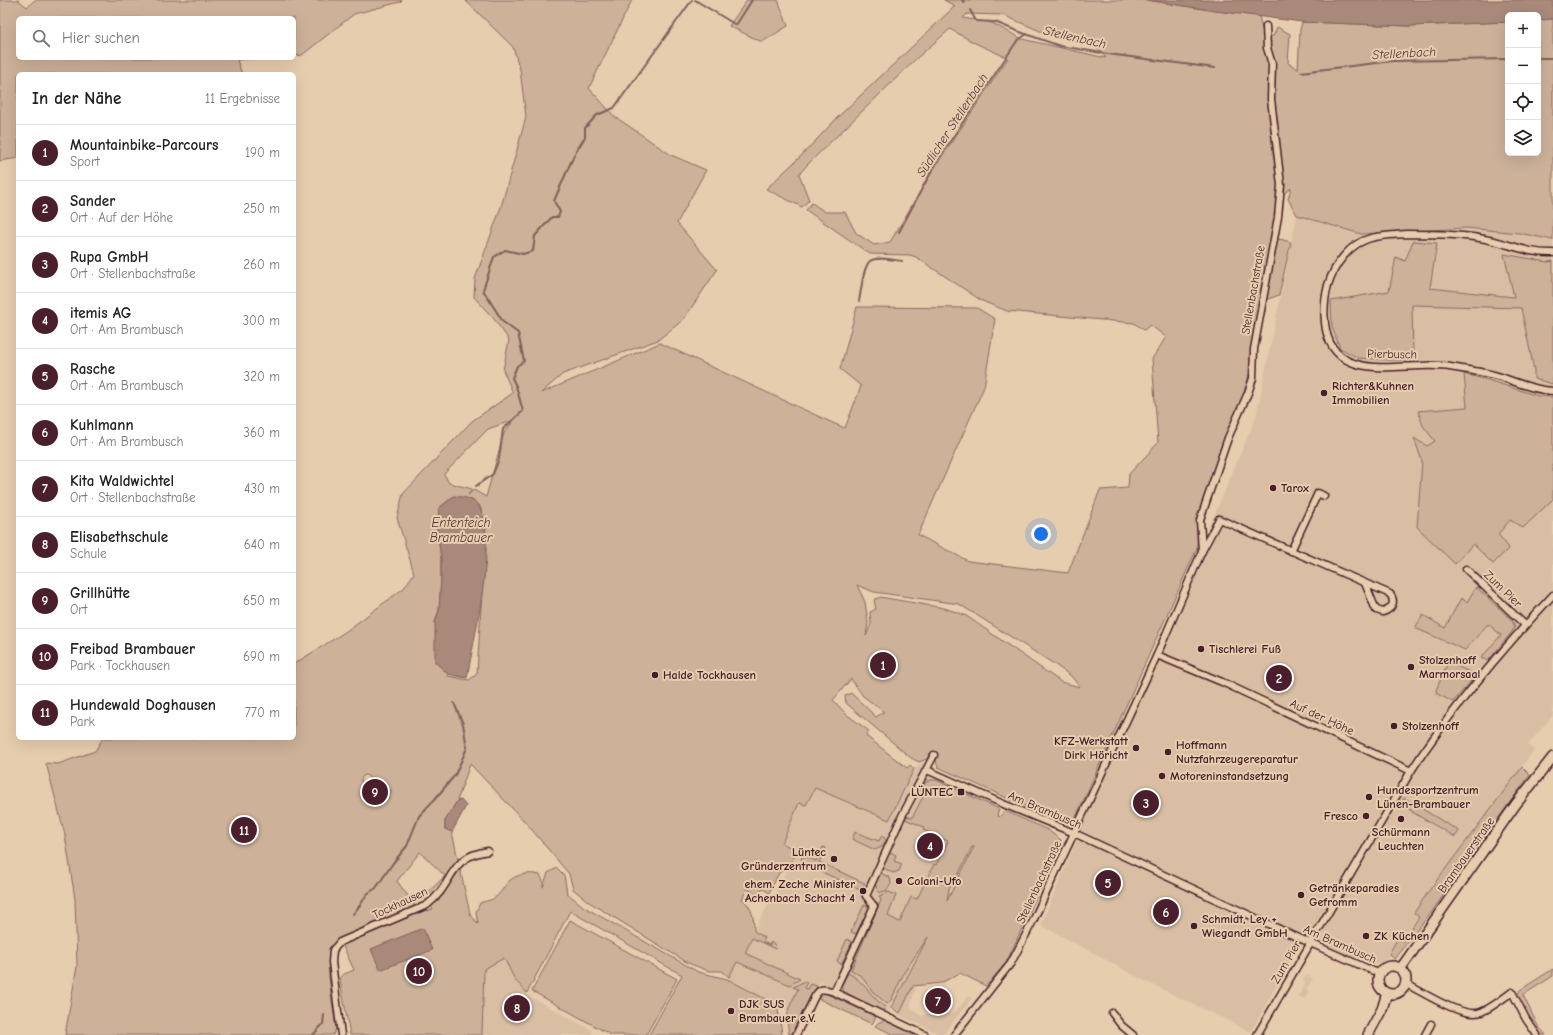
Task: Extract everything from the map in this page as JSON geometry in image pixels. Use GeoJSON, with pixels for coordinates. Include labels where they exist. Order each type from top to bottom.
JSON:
{"type":"FeatureCollection","features":[{"type":"Feature","properties":{"kind":"main road","name":"Brambauerstraße"},"geometry":{"type":"LineString","coordinates":[[1401,968],[1516,804],[1553,757]]}},
{"type":"Feature","properties":{"kind":"main road"},"geometry":{"type":"LineString","coordinates":[[1393,965],[1401,968],[1406,977],[1406,984],[1401,991],[1392,994],[1388,993],[1379,985],[1380,974],[1389,966],[1393,965]]}},
{"type":"Feature","properties":{"kind":"main road"},"geometry":{"type":"LineString","coordinates":[[1368,1035],[1382,1009],[1388,993]]}},
{"type":"Feature","properties":{"kind":"street","name":"Stellenbachstraße"},"geometry":{"type":"LineString","coordinates":[[1202,551],[1200,520],[1228,438],[1253,378],[1254,349],[1278,217],[1281,185],[1271,99],[1272,64],[1267,48],[1266,26]]}},
{"type":"Feature","properties":{"kind":"street","name":"Pierbusch"},"geometry":{"type":"LineString","coordinates":[[1553,253],[1535,253],[1477,238],[1427,234],[1381,235],[1362,241],[1351,248],[1340,261],[1328,284],[1324,304],[1324,321],[1329,341],[1335,350],[1343,358],[1353,363],[1376,367],[1421,366],[1461,368],[1498,376],[1533,388],[1553,391]]}},
{"type":"Feature","properties":{"kind":"street"},"geometry":{"type":"LineString","coordinates":[[1291,551],[1318,493],[1324,496]]}},
{"type":"Feature","properties":{"kind":"street","name":"Stellenbachstraße"},"geometry":{"type":"LineString","coordinates":[[954,1035],[1011,963],[1033,921],[1157,654],[1202,551],[1219,519],[1291,551],[1365,583],[1390,594],[1393,602],[1390,608],[1383,612],[1376,610],[1365,583]]}},
{"type":"Feature","properties":{"kind":"street","name":"Zum Pier"},"geometry":{"type":"LineString","coordinates":[[1466,569],[1525,625]]}},
{"type":"Feature","properties":{"kind":"street","name":"Zum Pier"},"geometry":{"type":"LineString","coordinates":[[1257,1035],[1411,771],[1430,742],[1443,724],[1525,625],[1553,595]]}},
{"type":"Feature","properties":{"kind":"street","name":"Auf der Höhe"},"geometry":{"type":"LineString","coordinates":[[1157,654],[1222,682],[1411,771]]}},
{"type":"Feature","properties":{"kind":"street"},"geometry":{"type":"LineString","coordinates":[[834,992],[874,906],[866,896],[899,823],[934,755]]}},
{"type":"Feature","properties":{"kind":"street","name":"Am Brambusch"},"geometry":{"type":"LineString","coordinates":[[926,770],[1074,833],[1380,974]]}},
{"type":"Feature","properties":{"kind":"street","name":"Tockhausen"},"geometry":{"type":"LineString","coordinates":[[341,1035],[332,962],[334,950],[340,942],[427,905],[442,891],[459,862],[473,854],[488,851]]}},
{"type":"Feature","properties":{"kind":"street"},"geometry":{"type":"LineString","coordinates":[[1406,984],[1443,1004],[1469,1013],[1480,1013],[1512,992],[1526,1019],[1537,1035]]}},
{"type":"Feature","properties":{"kind":"street"},"geometry":{"type":"LineString","coordinates":[[796,1035],[818,990],[824,988],[925,1035]]}},
{"type":"Feature","properties":{"kind":"street"},"geometry":{"type":"LineString","coordinates":[[1112,1013],[1121,1026],[1133,1035]]}},
{"type":"Feature","properties":{"kind":"street"},"geometry":{"type":"LineString","coordinates":[[1425,1035],[1431,1024]]}},
{"type":"Feature","properties":{"kind":"shaded area"},"geometry":{"type":"Polygon","coordinates":[[[0,0],[18,0],[27,7],[35,0],[402,0],[400,2],[354,14],[302,55],[296,56],[296,16],[16,16],[16,60],[237,60],[241,72],[16,72],[16,158],[0,161],[0,0]]]}},
{"type":"Feature","properties":{"kind":"shaded area"},"geometry":{"type":"Polygon","coordinates":[[[465,0],[632,0],[589,88],[614,116],[671,155],[706,170],[677,223],[717,270],[683,320],[658,340],[563,374],[541,393],[660,343],[845,428],[861,386],[840,369],[857,307],[977,308],[995,319],[984,387],[918,535],[968,561],[1068,573],[1100,490],[1128,488],[1129,474],[1158,443],[1152,359],[1166,337],[1150,325],[1144,330],[1134,323],[1007,311],[982,301],[916,257],[910,255],[870,254],[806,210],[812,203],[825,212],[845,212],[856,233],[874,245],[890,242],[937,164],[1008,58],[975,43],[950,29],[917,58],[799,174],[809,200],[802,207],[766,189],[801,156],[839,116],[955,6],[944,0],[1147,0],[1259,16],[1263,33],[1270,37],[1274,35],[1277,27],[1290,34],[1288,63],[1298,69],[1300,30],[1302,22],[1409,26],[1505,22],[1505,156],[1541,156],[1541,20],[1553,19],[1553,240],[1519,233],[1466,228],[1361,234],[1297,215],[1288,199],[1291,188],[1282,195],[1272,237],[1291,242],[1279,295],[1268,299],[1244,395],[1199,512],[1197,548],[1076,817],[1065,824],[938,767],[936,762],[937,756],[930,753],[927,759],[919,762],[911,758],[846,703],[845,696],[851,693],[876,717],[884,712],[863,696],[851,679],[833,700],[846,714],[869,731],[866,736],[907,768],[910,765],[914,769],[889,820],[815,788],[806,805],[799,803],[782,843],[797,851],[789,866],[779,873],[769,893],[762,888],[758,895],[747,889],[742,899],[751,909],[754,931],[765,938],[763,942],[770,945],[771,942],[776,946],[775,949],[752,938],[745,953],[800,979],[790,985],[737,962],[729,977],[722,971],[709,971],[688,963],[589,902],[573,889],[569,874],[527,824],[470,764],[457,801],[445,821],[445,829],[452,832],[470,914],[478,924],[476,912],[480,903],[491,900],[495,897],[511,879],[523,874],[540,875],[543,881],[543,887],[548,873],[557,868],[564,875],[567,893],[584,907],[698,972],[727,979],[777,1005],[782,1033],[781,1035],[649,1035],[682,975],[570,911],[527,993],[515,980],[504,958],[484,969],[482,1035],[350,1035],[340,980],[342,975],[354,970],[342,944],[426,910],[433,909],[423,897],[445,876],[420,852],[397,881],[416,907],[352,936],[340,939],[331,948],[329,955],[329,975],[336,1029],[333,1035],[65,1035],[77,966],[75,899],[65,835],[46,763],[58,764],[95,751],[102,740],[296,740],[296,663],[345,632],[404,588],[414,573],[397,518],[403,494],[472,421],[513,393],[503,370],[509,340],[494,319],[474,297],[475,279],[501,207],[526,117],[520,70],[513,47],[465,0]],[[967,14],[963,18],[992,23],[1022,39],[1106,58],[1096,47],[1040,31],[1003,15],[967,14]],[[514,420],[488,429],[444,474],[449,483],[472,489],[468,495],[474,490],[486,497],[504,433],[514,420]],[[454,496],[439,508],[437,530],[441,558],[441,577],[439,610],[435,622],[448,676],[469,680],[477,674],[486,525],[480,506],[454,496]],[[857,585],[865,602],[868,622],[866,636],[871,624],[870,612],[876,609],[874,600],[880,597],[944,608],[965,615],[1061,682],[1080,687],[1071,676],[1054,664],[959,604],[874,592],[857,585]],[[366,775],[361,779],[362,783],[366,784],[369,782],[379,789],[369,789],[370,795],[382,800],[389,799],[391,790],[388,788],[382,788],[370,780],[370,778],[366,775]]]}},
{"type":"Feature","properties":{"kind":"shaded area"},"geometry":{"type":"Polygon","coordinates":[[[747,0],[778,0],[788,26],[762,42],[729,26],[747,0]]]}},
{"type":"Feature","properties":{"kind":"shaded area"},"geometry":{"type":"Polygon","coordinates":[[[1297,215],[1361,234],[1466,228],[1519,233],[1553,240],[1553,715],[1528,745],[1534,750],[1428,892],[1415,914],[1419,916],[1403,942],[1397,939],[1383,965],[1299,944],[1251,1032],[1143,980],[1041,925],[1256,417],[1297,215]]]}},
{"type":"Feature","properties":{"kind":"shaded area"},"geometry":{"type":"Polygon","coordinates":[[[1413,241],[1437,243],[1430,288],[1514,297],[1504,254],[1548,262],[1553,261],[1553,384],[1534,379],[1534,370],[1521,308],[1412,305],[1413,360],[1358,358],[1340,348],[1332,327],[1331,301],[1389,291],[1396,257],[1405,261],[1413,241]]]}},
{"type":"Feature","properties":{"kind":"shaded area"},"geometry":{"type":"Polygon","coordinates":[[[1464,374],[1538,396],[1553,397],[1553,499],[1523,528],[1510,520],[1498,534],[1509,548],[1493,564],[1473,544],[1455,564],[1417,527],[1422,461],[1414,438],[1427,446],[1435,441],[1423,426],[1418,411],[1467,407],[1464,374]]]}},
{"type":"Feature","properties":{"kind":"shaded area"},"geometry":{"type":"Polygon","coordinates":[[[1476,587],[1512,620],[1515,627],[1488,661],[1481,658],[1501,635],[1488,624],[1465,650],[1415,628],[1423,615],[1445,628],[1461,598],[1467,602],[1476,587]]]}},
{"type":"Feature","properties":{"kind":"shaded area"},"geometry":{"type":"Polygon","coordinates":[[[1448,662],[1476,675],[1453,702],[1437,694],[1436,690],[1448,662]]]}},
{"type":"Feature","properties":{"kind":"shaded area","name":"ehem. Zeche Minister Achenbach Schacht 4"},"geometry":{"type":"Polygon","coordinates":[[[923,762],[1002,798],[991,810],[974,847],[888,1014],[820,982],[800,1017],[727,979],[737,962],[790,985],[745,953],[752,938],[751,937],[797,851],[782,843],[799,803],[806,805],[815,788],[889,820],[914,769],[923,762]]]}},
{"type":"Feature","properties":{"kind":"shaded area"},"geometry":{"type":"Polygon","coordinates":[[[1522,767],[1530,775],[1433,910],[1394,959],[1389,954],[1397,939],[1403,941],[1419,917],[1414,913],[1428,892],[1522,767]]]}},
{"type":"Feature","properties":{"kind":"shaded area"},"geometry":{"type":"Polygon","coordinates":[[[930,780],[936,780],[999,809],[997,815],[999,817],[1005,811],[1048,830],[1061,840],[1059,849],[1006,963],[986,986],[960,973],[941,983],[913,986],[900,1013],[891,1008],[928,937],[905,971],[891,1000],[887,1004],[872,991],[861,976],[851,970],[881,900],[879,896],[889,892],[896,895],[888,916],[900,922],[911,897],[917,899],[934,864],[936,865],[948,841],[923,830],[924,827],[905,819],[906,816],[912,818],[926,791],[922,789],[925,783],[930,780]],[[972,847],[958,875],[949,888],[947,901],[974,847],[972,847]]]}},
{"type":"Feature","properties":{"kind":"shaded area"},"geometry":{"type":"Polygon","coordinates":[[[1404,798],[1459,831],[1455,837],[1400,804],[1404,798]]]}},
{"type":"Feature","properties":{"kind":"shaded area"},"geometry":{"type":"Polygon","coordinates":[[[855,832],[879,841],[882,835],[886,840],[882,847],[875,850],[852,839],[855,832]]]}},
{"type":"Feature","properties":{"kind":"shaded area"},"geometry":{"type":"Polygon","coordinates":[[[823,847],[826,848],[819,862],[865,883],[860,890],[803,863],[801,858],[805,856],[816,861],[823,847]]]}},
{"type":"Feature","properties":{"kind":"shaded area"},"geometry":{"type":"Polygon","coordinates":[[[892,853],[896,855],[894,861],[902,864],[899,871],[893,873],[882,867],[888,854],[892,853]]]}},
{"type":"Feature","properties":{"kind":"shaded area"},"geometry":{"type":"Polygon","coordinates":[[[879,872],[890,878],[891,884],[887,890],[879,893],[875,884],[879,872]]]}},
{"type":"Feature","properties":{"kind":"shaded area"},"geometry":{"type":"Polygon","coordinates":[[[864,905],[867,905],[869,909],[856,934],[851,932],[864,905]]]}},
{"type":"Feature","properties":{"kind":"shaded area"},"geometry":{"type":"Polygon","coordinates":[[[570,920],[677,979],[646,1035],[611,1035],[532,991],[570,920]]]}},
{"type":"Feature","properties":{"kind":"shaded area"},"geometry":{"type":"Polygon","coordinates":[[[847,939],[852,942],[842,963],[840,964],[837,961],[847,939]]]}},
{"type":"Feature","properties":{"kind":"shaded area"},"geometry":{"type":"Polygon","coordinates":[[[504,957],[515,980],[529,996],[593,1031],[591,1035],[482,1035],[484,969],[504,957]]]}},
{"type":"Feature","properties":{"kind":"shaded area"},"geometry":{"type":"Polygon","coordinates":[[[1553,969],[1553,976],[1523,995],[1538,1026],[1546,1035],[1539,1035],[1523,1010],[1517,996],[1520,990],[1553,969]]]}},
{"type":"Feature","properties":{"kind":"shaded area"},"geometry":{"type":"Polygon","coordinates":[[[848,973],[863,984],[885,1007],[883,1012],[843,991],[841,986],[848,973]]]}},
{"type":"Feature","properties":{"kind":"shaded area"},"geometry":{"type":"Polygon","coordinates":[[[1307,975],[1313,979],[1306,989],[1309,991],[1304,999],[1298,996],[1306,983],[1303,981],[1307,975]]]}},
{"type":"Feature","properties":{"kind":"shaded area"},"geometry":{"type":"Polygon","coordinates":[[[805,981],[807,982],[804,988],[807,989],[810,984],[817,986],[794,1028],[795,1033],[789,1034],[787,1015],[798,989],[793,987],[805,981]]]}},
{"type":"Feature","properties":{"kind":"shaded area"},"geometry":{"type":"Polygon","coordinates":[[[912,986],[916,988],[910,1007],[921,1016],[938,1010],[952,1015],[969,996],[972,998],[946,1031],[943,1034],[939,1034],[899,1015],[912,986]]]}},
{"type":"Feature","properties":{"kind":"shaded area"},"geometry":{"type":"Polygon","coordinates":[[[825,993],[876,1017],[872,1024],[817,998],[820,994],[825,993]]]}},
{"type":"Feature","properties":{"kind":"shaded area"},"geometry":{"type":"Polygon","coordinates":[[[884,1020],[915,1035],[895,1035],[875,1026],[884,1020]]]}},
{"type":"Feature","properties":{"kind":"water"},"geometry":{"type":"Polygon","coordinates":[[[1147,0],[1553,0],[1553,19],[1541,20],[1541,12],[1505,12],[1505,22],[1409,26],[1302,22],[1147,0]]]}},
{"type":"Feature","properties":{"kind":"water","name":"Ententeich Brambauer"},"geometry":{"type":"Polygon","coordinates":[[[454,496],[475,502],[480,508],[485,523],[485,566],[479,616],[467,678],[448,674],[435,662],[435,622],[439,610],[441,577],[441,558],[437,530],[439,508],[454,496]]]}},
{"type":"Feature","properties":{"kind":"water"},"geometry":{"type":"Polygon","coordinates":[[[461,800],[466,806],[452,832],[445,829],[445,821],[457,801],[461,800]]]}},
{"type":"Feature","properties":{"kind":"water"},"geometry":{"type":"Polygon","coordinates":[[[423,928],[432,950],[380,970],[371,949],[423,928]]]}},
{"type":"Feature","properties":{"kind":"waterway"},"geometry":{"type":"LineString","coordinates":[[476,486],[493,474],[499,459],[503,429],[523,411],[516,386],[512,378],[517,366],[524,361],[518,333],[503,322],[483,290],[494,257],[505,250],[523,254],[533,251],[535,236],[552,217],[558,217],[560,212],[554,201],[574,155],[585,137],[585,128],[597,115],[614,108],[692,0]]}},
{"type":"Feature","properties":{"kind":"waterway"},"geometry":{"type":"LineString","coordinates":[[695,0],[736,25],[752,0]]}},
{"type":"Feature","properties":{"kind":"waterway","name":"Stellenbach"},"geometry":{"type":"LineString","coordinates":[[970,10],[976,21],[995,22],[1060,46],[1215,68]]}},
{"type":"Feature","properties":{"kind":"waterway","name":"Südlicher Stellenbach"},"geometry":{"type":"LineString","coordinates":[[899,232],[935,164],[1017,41],[1027,34]]}},
{"type":"Feature","properties":{"kind":"waterway","name":"Stellenbach"},"geometry":{"type":"LineString","coordinates":[[1541,58],[1553,58]]}},
{"type":"Feature","properties":{"kind":"waterway","name":"Stellenbach"},"geometry":{"type":"LineString","coordinates":[[1301,72],[1393,61],[1505,59]]}},
{"type":"Feature","properties":{"kind":"waterway","name":"Südlicher Stellenbach"},"geometry":{"type":"LineString","coordinates":[[859,301],[864,274],[870,261],[877,259],[902,261]]}},
{"type":"Feature","properties":{"kind":"waterway"},"geometry":{"type":"LineString","coordinates":[[353,914],[367,894],[376,888],[407,846],[419,816],[455,775],[467,748],[463,724],[454,703]]}},
{"type":"Feature","properties":{"kind":"waterway"},"geometry":{"type":"LineString","coordinates":[[313,1035],[323,1024],[324,1015]]}},
{"type":"Feature","properties":{"kind":"place","name":"Richter&Kuhnen Immobilien"},"geometry":{"type":"Point","coordinates":[1324,393]}},
{"type":"Feature","properties":{"kind":"place","name":"Tarox"},"geometry":{"type":"Point","coordinates":[1273,488]}},
{"type":"Feature","properties":{"kind":"place","name":"Tischlerei Fuß"},"geometry":{"type":"Point","coordinates":[1201,649]}},
{"type":"Feature","properties":{"kind":"place","name":"Mountainbike-Parcours"},"geometry":{"type":"Point","coordinates":[883,665]}},
{"type":"Feature","properties":{"kind":"place","name":"Stolzenhoff Marmorsaal"},"geometry":{"type":"Point","coordinates":[1411,667]}},
{"type":"Feature","properties":{"kind":"place","name":"Halde Tockhausen"},"geometry":{"type":"Point","coordinates":[655,675]}},
{"type":"Feature","properties":{"kind":"place","name":"Sander"},"geometry":{"type":"Point","coordinates":[1279,678]}},
{"type":"Feature","properties":{"kind":"place","name":"Stolzenhoff"},"geometry":{"type":"Point","coordinates":[1394,726]}},
{"type":"Feature","properties":{"kind":"place","name":"KFZ-Werkstatt Dirk Höricht"},"geometry":{"type":"Point","coordinates":[1136,748]}},
{"type":"Feature","properties":{"kind":"place","name":"Hoffmann Nutzfahrzeugereparatur"},"geometry":{"type":"Point","coordinates":[1168,752]}},
{"type":"Feature","properties":{"kind":"place","name":"Motoreninstandsetzung"},"geometry":{"type":"Point","coordinates":[1162,776]}},
{"type":"Feature","properties":{"kind":"place","name":"Grillhütte"},"geometry":{"type":"Point","coordinates":[375,792]}},
{"type":"Feature","properties":{"kind":"place","name":"LÜNTEC"},"geometry":{"type":"Point","coordinates":[961,792]}},
{"type":"Feature","properties":{"kind":"place","name":"Hundesportzentrum Lünen-Brambauer"},"geometry":{"type":"Point","coordinates":[1369,797]}},
{"type":"Feature","properties":{"kind":"place","name":"Rupa GmbH"},"geometry":{"type":"Point","coordinates":[1146,803]}},
{"type":"Feature","properties":{"kind":"place","name":"Fresco"},"geometry":{"type":"Point","coordinates":[1366,816]}},
{"type":"Feature","properties":{"kind":"place","name":"Schürmann Leuchten"},"geometry":{"type":"Point","coordinates":[1401,819]}},
{"type":"Feature","properties":{"kind":"place","name":"Hundewald Doghausen"},"geometry":{"type":"Point","coordinates":[244,830]}},
{"type":"Feature","properties":{"kind":"place","name":"itemis AG"},"geometry":{"type":"Point","coordinates":[930,846]}},
{"type":"Feature","properties":{"kind":"place","name":"Lüntec Gründerzentrum"},"geometry":{"type":"Point","coordinates":[834,859]}},
{"type":"Feature","properties":{"kind":"place","name":"Colani-Ufo"},"geometry":{"type":"Point","coordinates":[899,881]}},
{"type":"Feature","properties":{"kind":"place","name":"Rasche"},"geometry":{"type":"Point","coordinates":[1108,883]}},
{"type":"Feature","properties":{"kind":"place","name":"ehem. Zeche Minister Achenbach Schacht 4"},"geometry":{"type":"Point","coordinates":[863,891]}},
{"type":"Feature","properties":{"kind":"place","name":"Getränkeparadies Gefromm"},"geometry":{"type":"Point","coordinates":[1301,895]}},
{"type":"Feature","properties":{"kind":"place","name":"Kuhlmann"},"geometry":{"type":"Point","coordinates":[1166,912]}},
{"type":"Feature","properties":{"kind":"place","name":"Schmidt, Ley + Wiegandt GmbH"},"geometry":{"type":"Point","coordinates":[1194,926]}},
{"type":"Feature","properties":{"kind":"place","name":"ZK Küchen"},"geometry":{"type":"Point","coordinates":[1366,936]}},
{"type":"Feature","properties":{"kind":"place","name":"Freibad Brambauer"},"geometry":{"type":"Point","coordinates":[419,971]}},
{"type":"Feature","properties":{"kind":"place","name":"Kita Waldwichtel"},"geometry":{"type":"Point","coordinates":[938,1001]}},
{"type":"Feature","properties":{"kind":"place","name":"Elisabethschule"},"geometry":{"type":"Point","coordinates":[517,1008]}},
{"type":"Feature","properties":{"kind":"place","name":"DJK SUS Brambauer e.V."},"geometry":{"type":"Point","coordinates":[731,1011]}}]}
